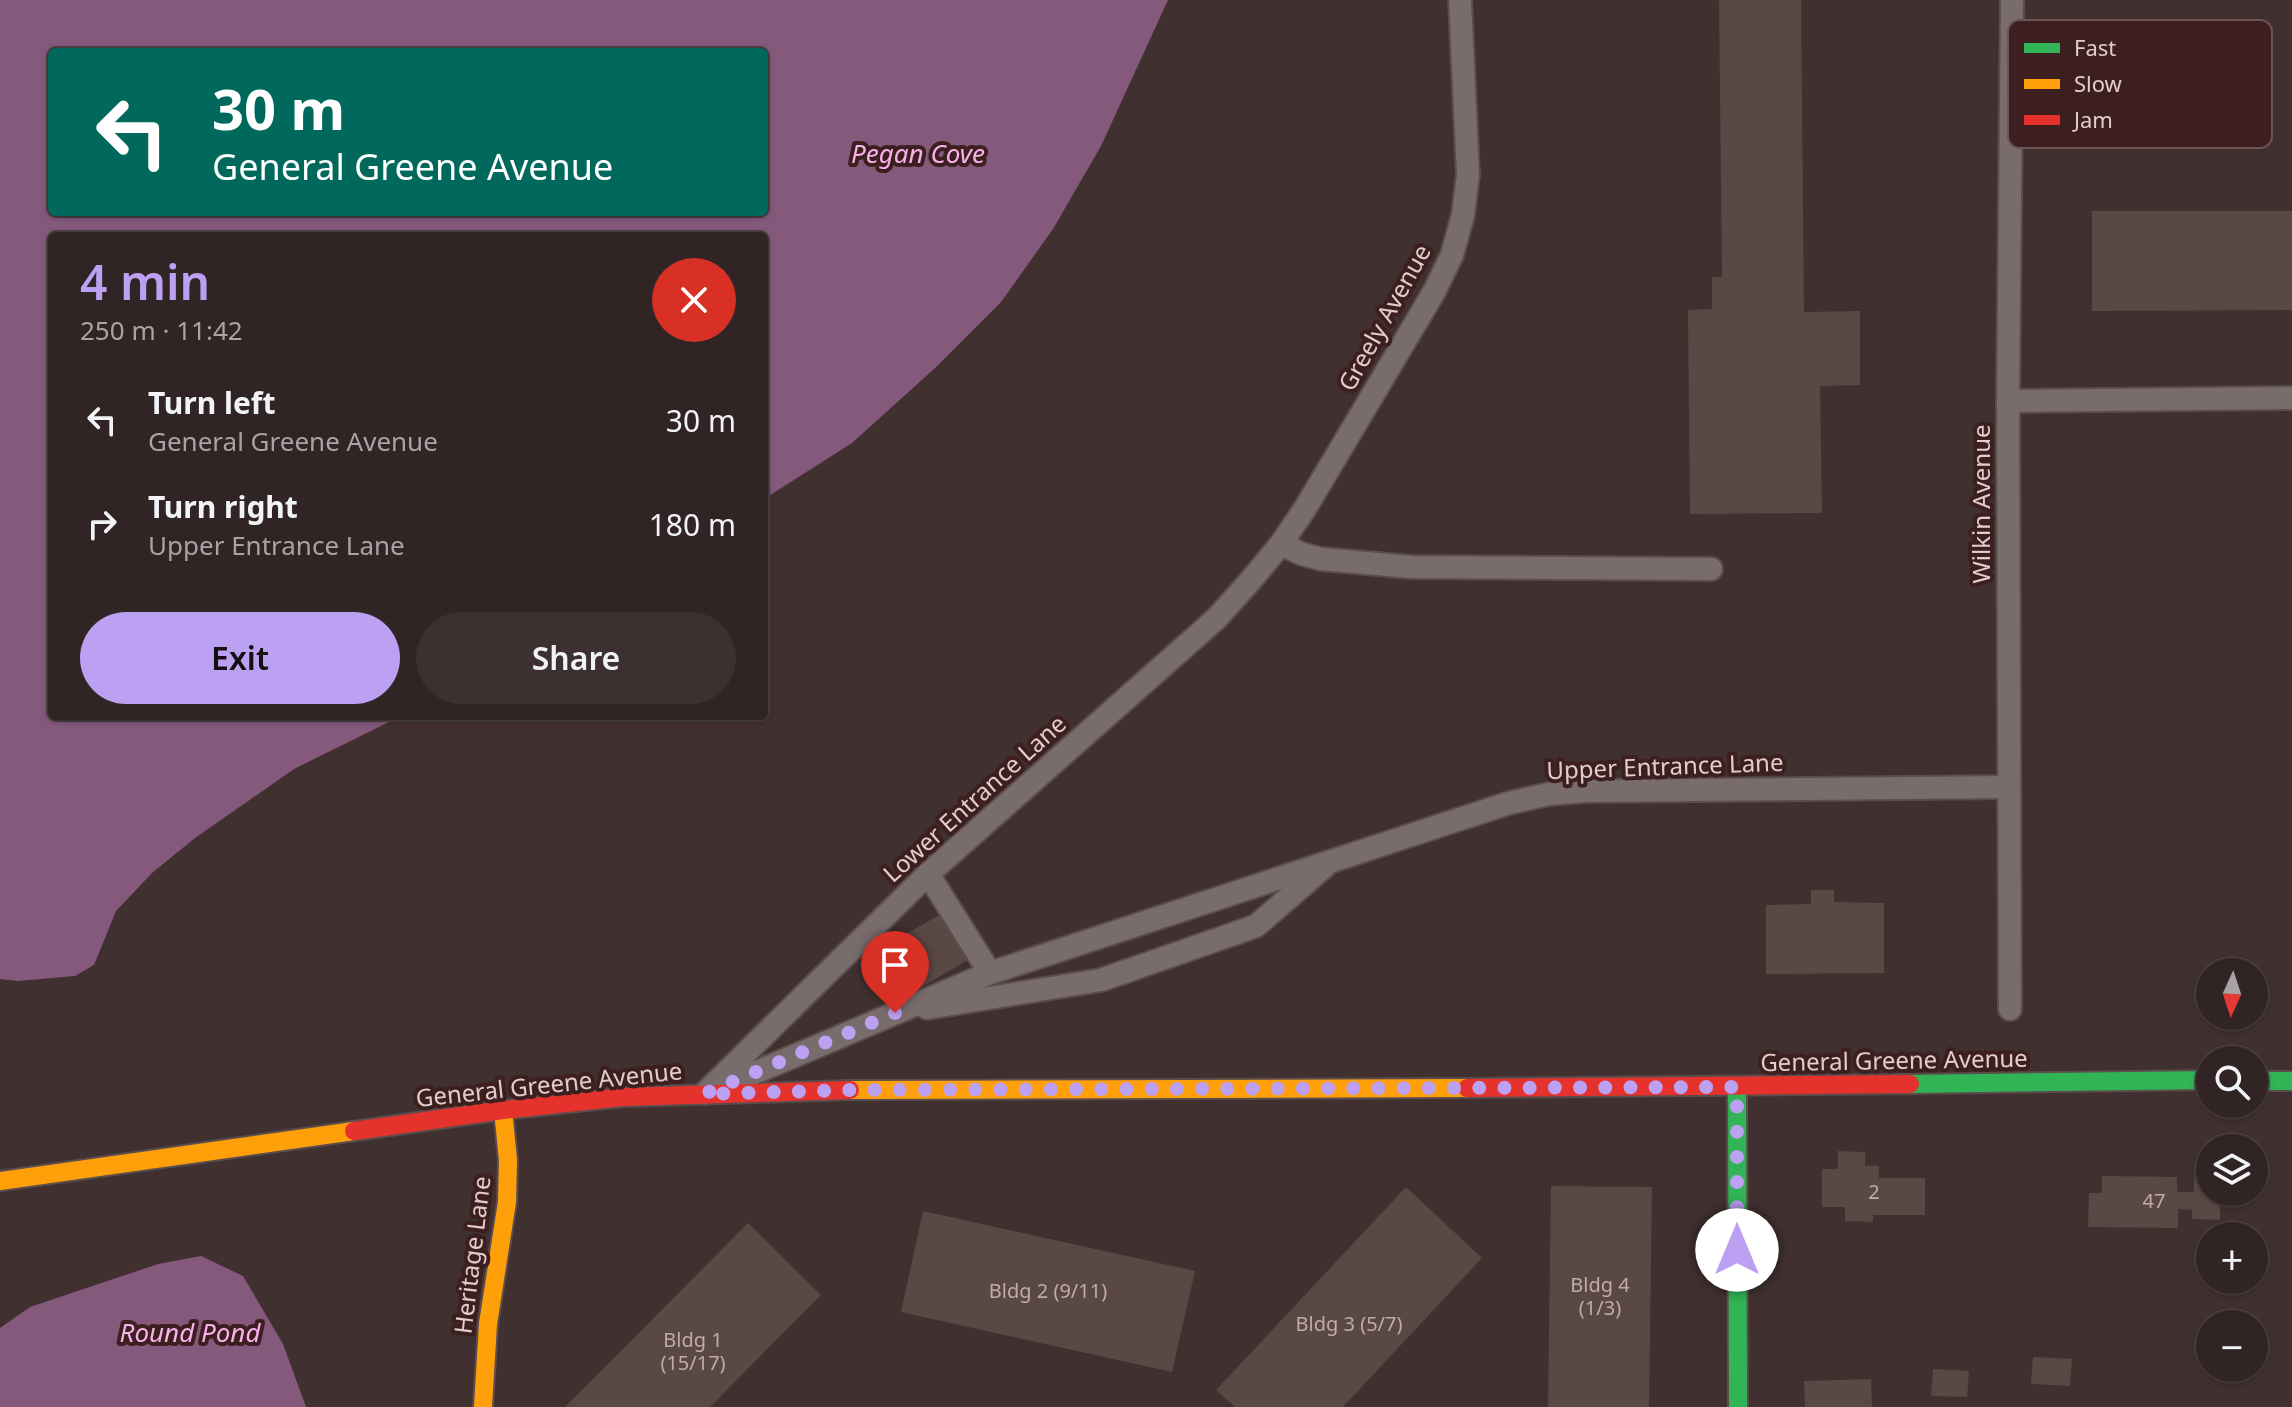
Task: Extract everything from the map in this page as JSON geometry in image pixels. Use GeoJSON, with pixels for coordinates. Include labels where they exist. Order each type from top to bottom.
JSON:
{"type":"FeatureCollection","features":[{"type":"Feature","properties":{"kind":"street","name":"General Greene Avenue"},"geometry":{"type":"LineString","coordinates":[[0,1181],[503,1110],[623,1097],[852,1090],[1737,1087],[2196,1080]]}},
{"type":"Feature","properties":{"kind":"street"},"geometry":{"type":"LineString","coordinates":[[2268,1081],[2292,1081]]}},
{"type":"Feature","properties":{"kind":"street"},"geometry":{"type":"LineString","coordinates":[[1737,1087],[1738,1407]]}},
{"type":"Feature","properties":{"kind":"street","name":"Heritage Lane"},"geometry":{"type":"LineString","coordinates":[[483,1407],[488,1324],[507,1202],[508,1160],[503,1110]]}},
{"type":"Feature","properties":{"kind":"lane","name":"Greely Avenue"},"geometry":{"type":"LineString","coordinates":[[1281,544],[1434,292],[1452,255],[1463,215],[1468,175],[1460,0]]}},
{"type":"Feature","properties":{"kind":"lane","name":"Wilkin Avenue"},"geometry":{"type":"LineString","coordinates":[[2012,0],[2012,20]]}},
{"type":"Feature","properties":{"kind":"lane","name":"Wilkin Avenue"},"geometry":{"type":"LineString","coordinates":[[2010,1009],[2011,148]]}},
{"type":"Feature","properties":{"kind":"lane"},"geometry":{"type":"LineString","coordinates":[[2008,401],[2292,398]]}},
{"type":"Feature","properties":{"kind":"lane"},"geometry":{"type":"LineString","coordinates":[[1281,544],[1321,559],[1411,567],[1711,569]]}},
{"type":"Feature","properties":{"kind":"lane","name":"Lower Entrance Lane"},"geometry":{"type":"LineString","coordinates":[[704,1094],[928,874],[1217,618],[1281,544]]}},
{"type":"Feature","properties":{"kind":"lane","name":"Upper Entrance Lane"},"geometry":{"type":"LineString","coordinates":[[704,1094],[990,973],[1495,807],[1549,794],[1585,791],[2009,787]]}},
{"type":"Feature","properties":{"kind":"lane","name":"Upper Entrance Lane"},"geometry":{"type":"LineString","coordinates":[[895,1013],[1101,980],[1256,926],[1332,860]]}},
{"type":"Feature","properties":{"kind":"lane"},"geometry":{"type":"LineString","coordinates":[[928,874],[990,973]]}},
{"type":"Feature","properties":{"kind":"water","name":"Pegan Cove"},"geometry":{"type":"Polygon","coordinates":[[[0,0],[1168,0],[1101,146],[1053,229],[1001,302],[934,369],[852,443],[768,496],[768,232],[48,232],[48,720],[393,720],[294,769],[195,838],[152,873],[116,911],[94,965],[75,976],[18,981],[0,979],[0,0]]]}},
{"type":"Feature","properties":{"kind":"water","name":"Round Pond"},"geometry":{"type":"Polygon","coordinates":[[[201,1256],[243,1276],[283,1344],[306,1407],[0,1407],[0,1328],[30,1307],[158,1264],[201,1256]]]}},
{"type":"Feature","properties":{"kind":"building"},"geometry":{"type":"Polygon","coordinates":[[[1719,0],[1801,0],[1804,312],[1860,311],[1860,385],[1820,386],[1822,513],[1690,514],[1688,310],[1712,309],[1712,277],[1722,277],[1719,0]]]}},
{"type":"Feature","properties":{"kind":"building"},"geometry":{"type":"Polygon","coordinates":[[[2092,211],[2292,211],[2292,310],[2092,311],[2092,211]]]}},
{"type":"Feature","properties":{"kind":"building"},"geometry":{"type":"Polygon","coordinates":[[[1811,890],[1834,890],[1834,902],[1884,903],[1884,973],[1766,974],[1766,905],[1811,904],[1811,890]]]}},
{"type":"Feature","properties":{"kind":"building"},"geometry":{"type":"Polygon","coordinates":[[[946,911],[973,957],[915,991],[887,945],[946,911]]]}},
{"type":"Feature","properties":{"kind":"building"},"geometry":{"type":"Polygon","coordinates":[[[1838,1151],[1865,1152],[1865,1166],[1879,1166],[1879,1178],[1925,1178],[1925,1215],[1873,1215],[1873,1222],[1845,1221],[1845,1207],[1822,1207],[1822,1169],[1838,1169],[1838,1151]]]}},
{"type":"Feature","properties":{"kind":"building"},"geometry":{"type":"Polygon","coordinates":[[[2102,1176],[2177,1177],[2177,1192],[2194,1192],[2196,1176],[2196,1206],[2220,1206],[2220,1220],[2192,1219],[2192,1210],[2178,1209],[2178,1228],[2088,1227],[2089,1193],[2102,1193],[2102,1176]]]}},
{"type":"Feature","properties":{"kind":"building"},"geometry":{"type":"Polygon","coordinates":[[[1551,1186],[1652,1187],[1649,1407],[1548,1407],[1551,1186]]]}},
{"type":"Feature","properties":{"kind":"building"},"geometry":{"type":"Polygon","coordinates":[[[1406,1187],[1482,1258],[1343,1407],[1235,1407],[1216,1390],[1406,1187]]]}},
{"type":"Feature","properties":{"kind":"building"},"geometry":{"type":"Polygon","coordinates":[[[923,1211],[1195,1271],[1172,1372],[901,1312],[923,1211]]]}},
{"type":"Feature","properties":{"kind":"building"},"geometry":{"type":"Polygon","coordinates":[[[748,1223],[821,1295],[710,1407],[565,1407],[748,1223]]]}},
{"type":"Feature","properties":{"kind":"building"},"geometry":{"type":"Polygon","coordinates":[[[2033,1357],[2072,1359],[2070,1386],[2031,1384],[2033,1357]]]}},
{"type":"Feature","properties":{"kind":"building"},"geometry":{"type":"Polygon","coordinates":[[[1933,1369],[1969,1371],[1967,1397],[1931,1396],[1933,1369]]]}},
{"type":"Feature","properties":{"kind":"building"},"geometry":{"type":"Polygon","coordinates":[[[1871,1379],[1872,1407],[1805,1407],[1804,1381],[1871,1379]]]}},
{"type":"Feature","properties":{"kind":"traffic: fast"},"geometry":{"type":"LineString","coordinates":[[1910,1084],[2196,1080]]}},
{"type":"Feature","properties":{"kind":"traffic: fast"},"geometry":{"type":"LineString","coordinates":[[2268,1081],[2292,1081]]}},
{"type":"Feature","properties":{"kind":"traffic: fast"},"geometry":{"type":"LineString","coordinates":[[1737,1087],[1738,1407]]}},
{"type":"Feature","properties":{"kind":"traffic: slow"},"geometry":{"type":"LineString","coordinates":[[850,1090],[1467,1088]]}},
{"type":"Feature","properties":{"kind":"traffic: slow"},"geometry":{"type":"LineString","coordinates":[[483,1407],[488,1324],[507,1202],[508,1160],[503,1110]]}},
{"type":"Feature","properties":{"kind":"traffic: slow"},"geometry":{"type":"LineString","coordinates":[[0,1181],[354,1131]]}},
{"type":"Feature","properties":{"kind":"traffic: jam"},"geometry":{"type":"LineString","coordinates":[[1467,1088],[1910,1084]]}},
{"type":"Feature","properties":{"kind":"traffic: jam"},"geometry":{"type":"LineString","coordinates":[[354,1131],[623,1097],[850,1090]]}},
{"type":"Feature","properties":{"kind":"route"},"geometry":{"type":"LineString","coordinates":[[895,1013],[704,1094],[852,1090],[1737,1087],[1737,1250]]}}]}
